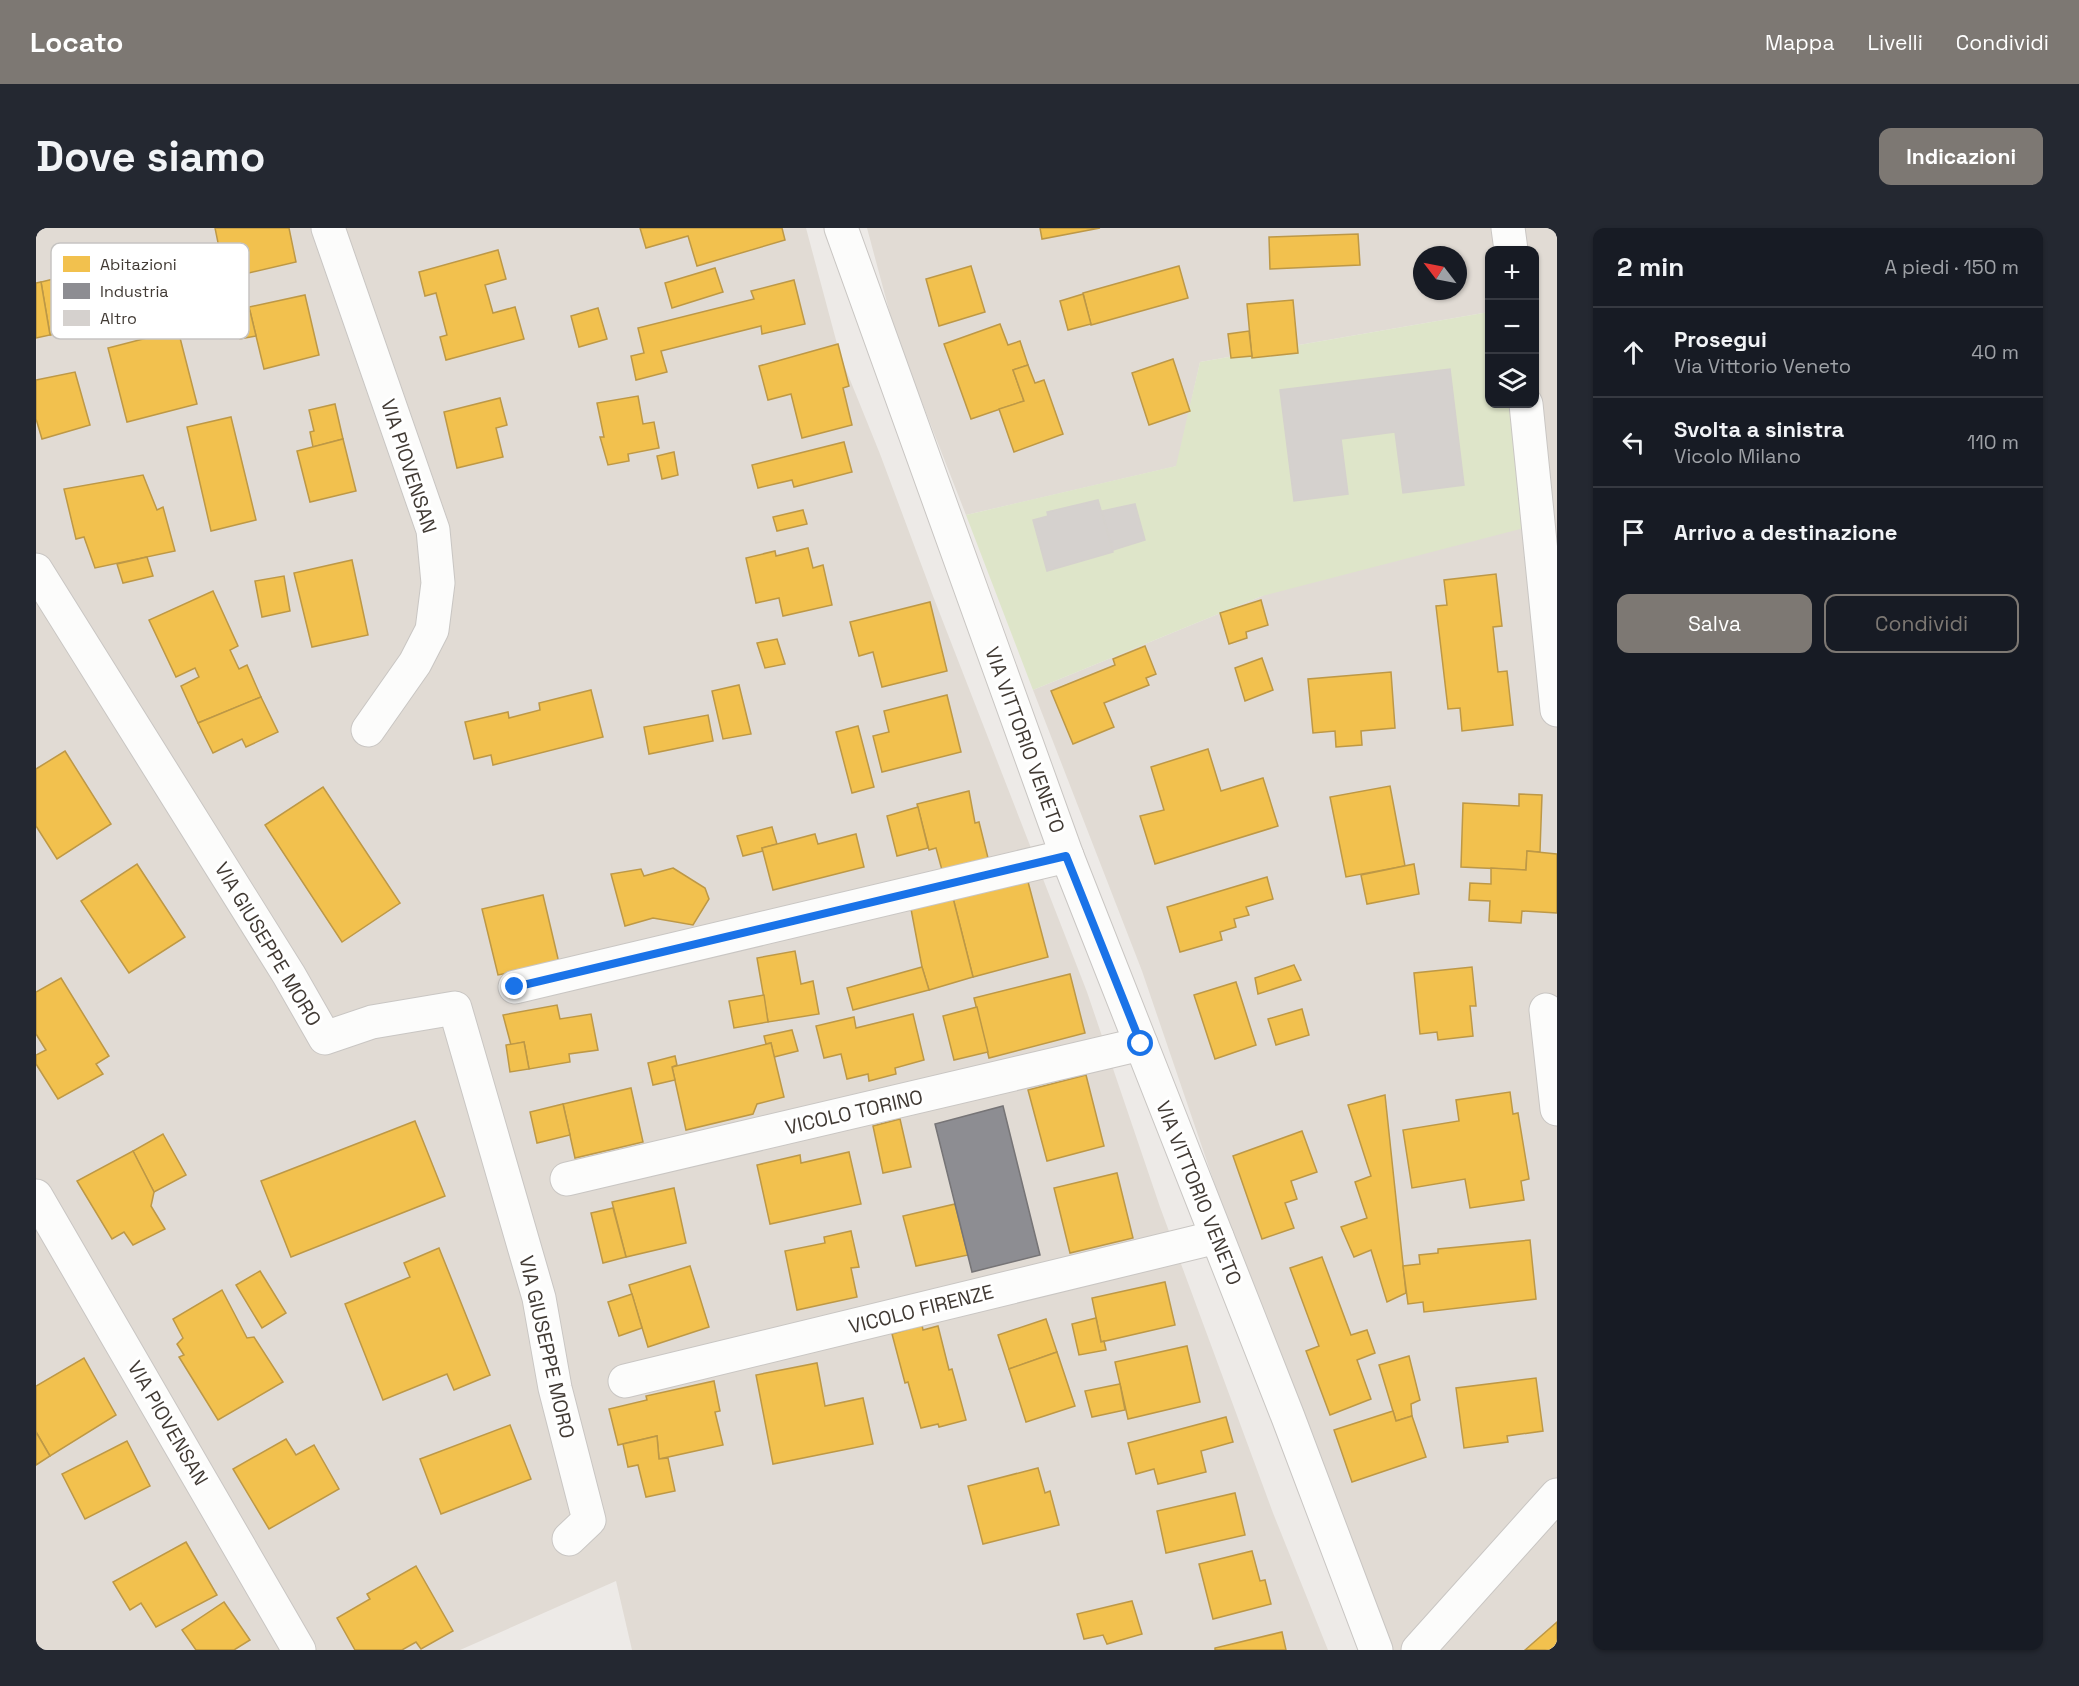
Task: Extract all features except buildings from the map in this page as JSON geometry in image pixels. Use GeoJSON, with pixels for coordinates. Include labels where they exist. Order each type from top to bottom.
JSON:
{"type":"FeatureCollection","features":[{"type":"Feature","properties":{"kind":"street","name":"VIA PIOVENSAN"},"geometry":{"type":"LineString","coordinates":[[328,228],[433,530],[438,583],[432,630],[415,663],[368,730]]}},
{"type":"Feature","properties":{"kind":"street","name":"VIA VITTORIO VENETO"},"geometry":{"type":"LineString","coordinates":[[841,228],[1066,856],[1217,1237],[1376,1650]]}},
{"type":"Feature","properties":{"kind":"street"},"geometry":{"type":"LineString","coordinates":[[1508,228],[1510,246]]}},
{"type":"Feature","properties":{"kind":"street"},"geometry":{"type":"LineString","coordinates":[[1526,408],[1557,710]]}},
{"type":"Feature","properties":{"kind":"street","name":"VIA GIUSEPPE MORO"},"geometry":{"type":"LineString","coordinates":[[36,570],[283,964],[325,1038],[372,1022],[455,1008],[539,1298],[555,1389],[589,1520],[569,1539]]}},
{"type":"Feature","properties":{"kind":"street"},"geometry":{"type":"LineString","coordinates":[[515,987],[1066,856]]}},
{"type":"Feature","properties":{"kind":"street"},"geometry":{"type":"LineString","coordinates":[[1546,1010],[1557,1109]]}},
{"type":"Feature","properties":{"kind":"street","name":"VICOLO TORINO"},"geometry":{"type":"LineString","coordinates":[[567,1179],[1141,1044]]}},
{"type":"Feature","properties":{"kind":"street","name":"VIA PIOVENSAN"},"geometry":{"type":"LineString","coordinates":[[36,1196],[299,1650]]}},
{"type":"Feature","properties":{"kind":"street","name":"VICOLO FIRENZE"},"geometry":{"type":"LineString","coordinates":[[626,1381],[1217,1237]]}},
{"type":"Feature","properties":{"kind":"street"},"geometry":{"type":"LineString","coordinates":[[1418,1650],[1557,1495]]}},
{"type":"Feature","properties":{"kind":"shaded area"},"geometry":{"type":"Polygon","coordinates":[[[36,228],[806,228],[840,355],[1087,992],[1160,1207],[1273,1513],[1328,1650],[632,1650],[616,1581],[460,1650],[36,1650],[36,228]]]}},
{"type":"Feature","properties":{"kind":"shaded area"},"geometry":{"type":"Polygon","coordinates":[[[867,228],[1557,228],[1557,1650],[1392,1650],[1328,1493],[1216,1188],[1142,971],[1033,690],[1262,596],[1528,408],[1539,408],[1539,246],[1485,246],[1485,313],[1200,362],[1177,466],[966,515],[896,336],[867,228]]]}},
{"type":"Feature","properties":{"kind":"green space"},"geometry":{"type":"Polygon","coordinates":[[[1485,313],[1485,408],[1512,408],[1532,526],[1262,596],[1033,690],[966,515],[1176,466],[1200,362],[1485,313]]]}},
{"type":"Feature","properties":{"kind":"route"},"geometry":{"type":"LineString","coordinates":[[515,987],[1066,856],[1141,1044]]}}]}
